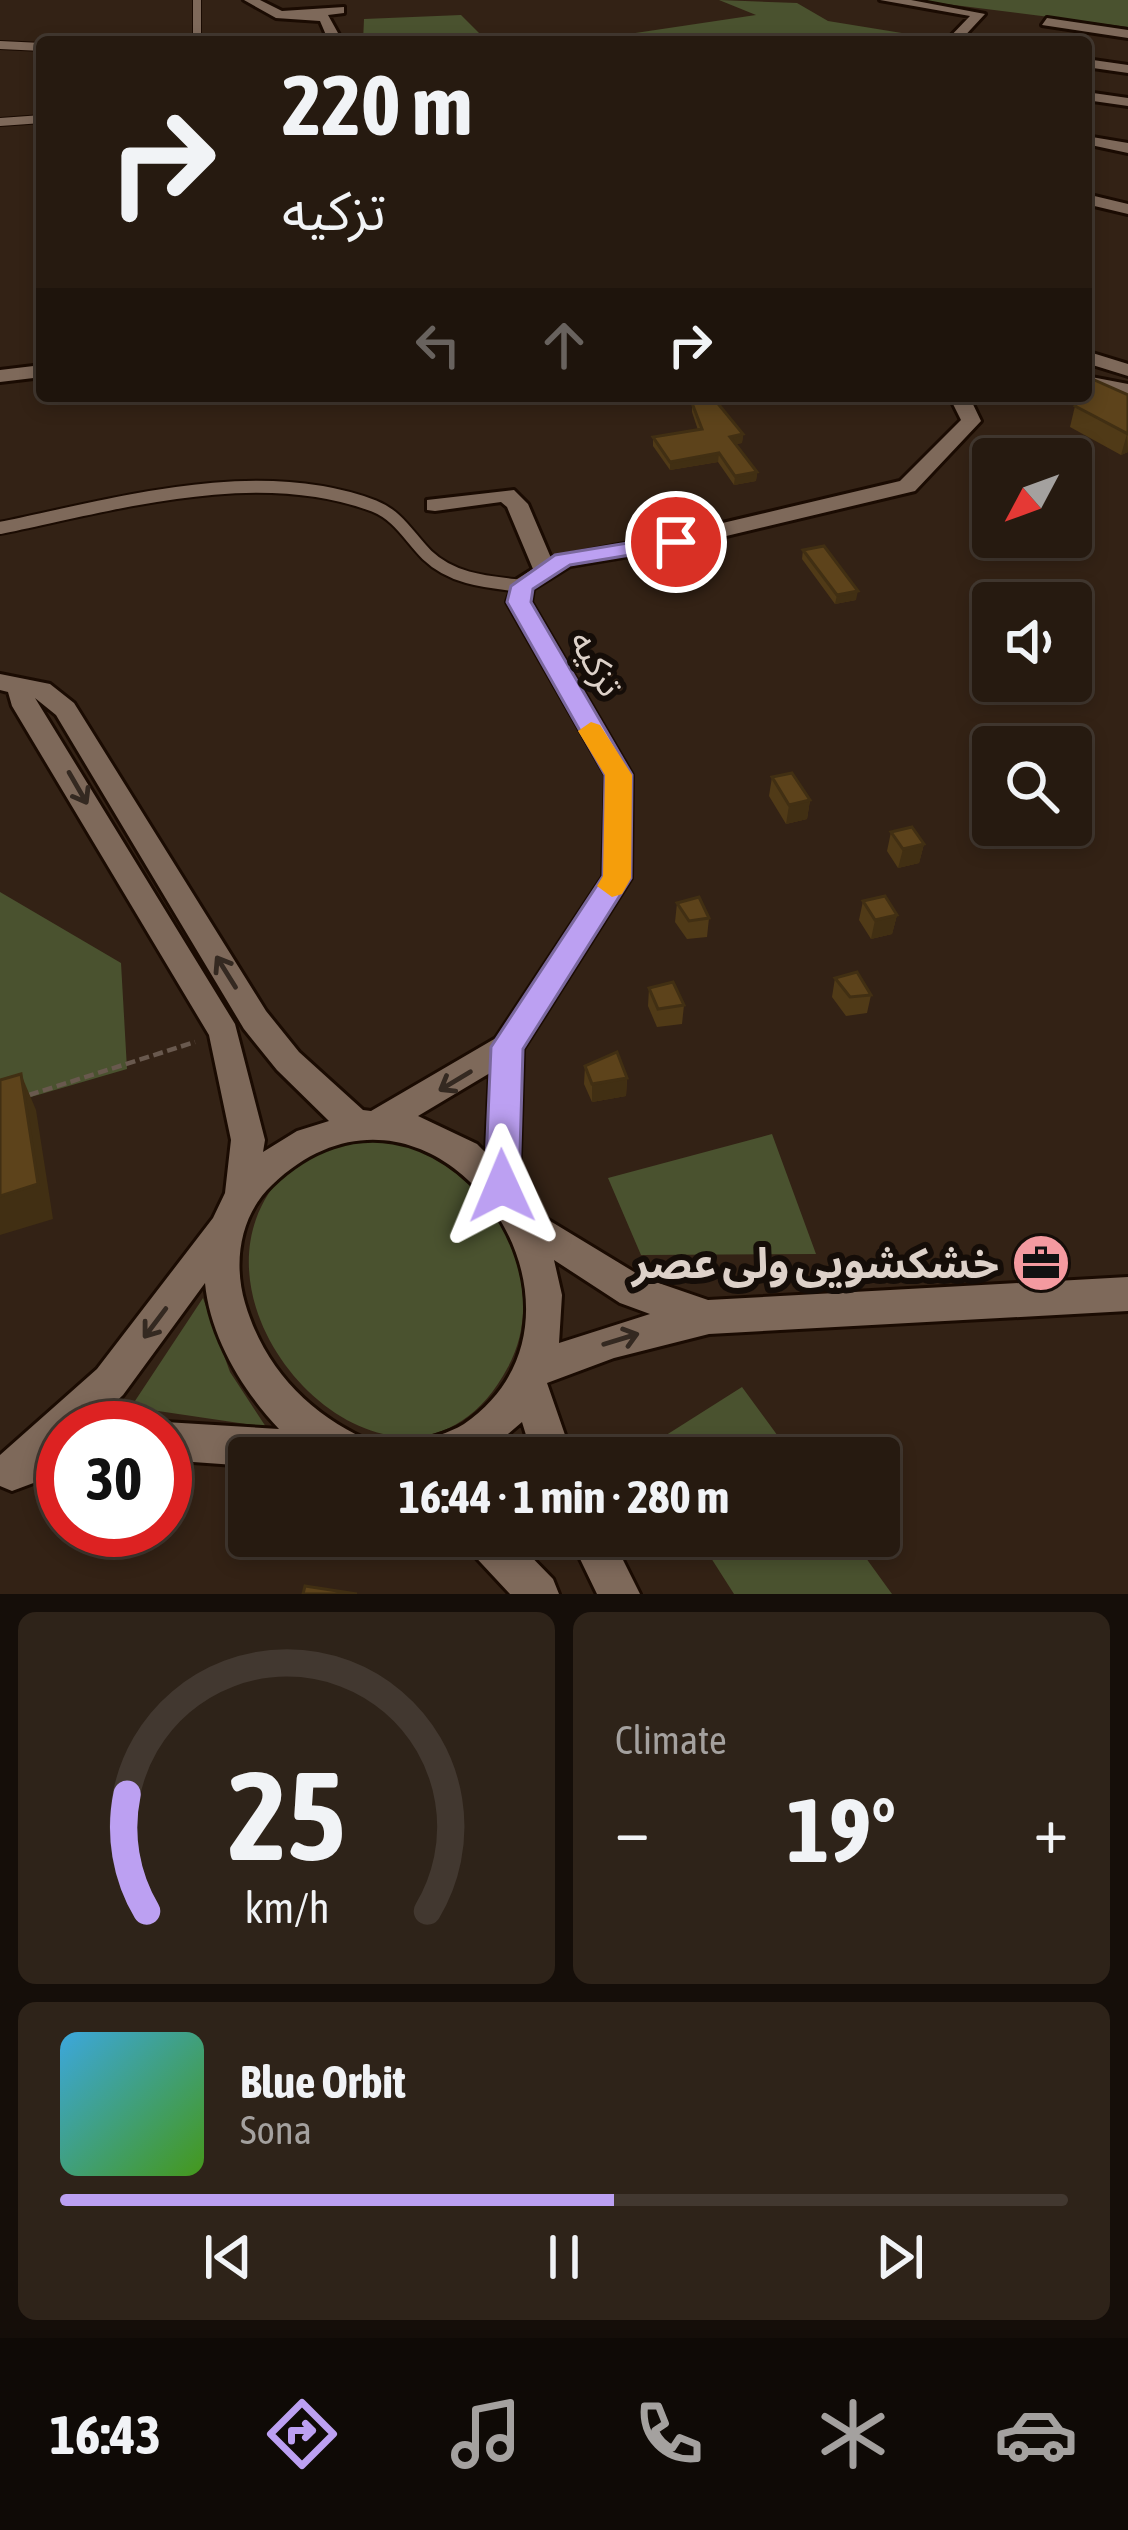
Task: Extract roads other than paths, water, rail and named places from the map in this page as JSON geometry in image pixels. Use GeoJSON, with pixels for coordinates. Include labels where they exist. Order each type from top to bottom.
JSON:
{"type":"FeatureCollection","features":[{"type":"Feature","properties":{"kind":"street"},"geometry":{"type":"LineString","coordinates":[[250,0],[280,15],[340,10]]}},
{"type":"Feature","properties":{"kind":"street"},"geometry":{"type":"LineString","coordinates":[[886,0],[979,14],[959,36]]}},
{"type":"Feature","properties":{"kind":"street"},"geometry":{"type":"LineString","coordinates":[[297,14],[325,18],[333,36]]}},
{"type":"Feature","properties":{"kind":"street"},"geometry":{"type":"LineString","coordinates":[[1047,22],[1128,34]]}},
{"type":"Feature","properties":{"kind":"street"},"geometry":{"type":"LineString","coordinates":[[1092,64],[1128,69]]}},
{"type":"Feature","properties":{"kind":"street"},"geometry":{"type":"LineString","coordinates":[[1092,97],[1128,102]]}},
{"type":"Feature","properties":{"kind":"street"},"geometry":{"type":"LineString","coordinates":[[1092,141],[1128,148]]}},
{"type":"Feature","properties":{"kind":"street"},"geometry":{"type":"LineString","coordinates":[[1092,200],[1128,209]]}},
{"type":"Feature","properties":{"kind":"street"},"geometry":{"type":"LineString","coordinates":[[1092,359],[1128,370]]}},
{"type":"Feature","properties":{"kind":"street"},"geometry":{"type":"LineString","coordinates":[[0,376],[36,372]]}},
{"type":"Feature","properties":{"kind":"street"},"geometry":{"type":"LineString","coordinates":[[1092,383],[1128,390]]}},
{"type":"Feature","properties":{"kind":"street"},"geometry":{"type":"LineString","coordinates":[[522,586],[544,568],[907,486],[971,421],[962,402]]}},
{"type":"Feature","properties":{"kind":"street"},"geometry":{"type":"LineString","coordinates":[[435,506],[506,495],[517,504],[544,568]]}},
{"type":"Feature","properties":{"kind":"street","name":"تزکیه"},"geometry":{"type":"LineString","coordinates":[[241,1191],[289,1152],[368,1123],[507,1047],[617,878],[619,775],[519,602],[522,586]]}},
{"type":"Feature","properties":{"kind":"street"},"geometry":{"type":"LineString","coordinates":[[10,685],[41,690],[65,709],[255,1020],[288,1061],[368,1123],[436,1139],[502,1186],[526,1223],[545,1286],[531,1376],[547,1437]]}},
{"type":"Feature","properties":{"kind":"street"},"geometry":{"type":"LineString","coordinates":[[6,1474],[110,1382],[225,1229],[241,1191],[248,1140],[224,1033],[10,685]]}},
{"type":"Feature","properties":{"kind":"street"},"geometry":{"type":"LineString","coordinates":[[224,1033],[255,1020]]}},
{"type":"Feature","properties":{"kind":"street"},"geometry":{"type":"LineString","coordinates":[[502,1186],[507,1047]]}},
{"type":"Feature","properties":{"kind":"street"},"geometry":{"type":"LineString","coordinates":[[526,1223],[633,1292],[709,1317]]}},
{"type":"Feature","properties":{"kind":"street"},"geometry":{"type":"LineString","coordinates":[[225,1229],[224,1274],[242,1343],[295,1424],[318,1437]]}},
{"type":"Feature","properties":{"kind":"street"},"geometry":{"type":"LineString","coordinates":[[479,1437],[497,1423],[531,1376],[614,1340],[709,1317],[1128,1294]]}},
{"type":"Feature","properties":{"kind":"street"},"geometry":{"type":"LineString","coordinates":[[192,1443],[228,1446]]}},
{"type":"Feature","properties":{"kind":"street"},"geometry":{"type":"LineString","coordinates":[[6,1474],[36,1462]]}},
{"type":"Feature","properties":{"kind":"street"},"geometry":{"type":"LineString","coordinates":[[503,1557],[538,1594]]}},
{"type":"Feature","properties":{"kind":"street"},"geometry":{"type":"LineString","coordinates":[[600,1557],[619,1594]]}},
{"type":"Feature","properties":{"kind":"lane"},"geometry":{"type":"LineString","coordinates":[[196,36],[197,0]]}},
{"type":"Feature","properties":{"kind":"lane"},"geometry":{"type":"LineString","coordinates":[[0,45],[36,47]]}},
{"type":"Feature","properties":{"kind":"lane"},"geometry":{"type":"LineString","coordinates":[[0,122],[36,119]]}},
{"type":"Feature","properties":{"kind":"lane"},"geometry":{"type":"LineString","coordinates":[[0,528],[226,490],[274,489],[367,504],[403,520],[426,554],[464,580],[522,586]]}},
{"type":"Feature","properties":{"kind":"place","name":"خشکشویی ولی عصر"},"geometry":{"type":"Point","coordinates":[1041,1263]}}]}
